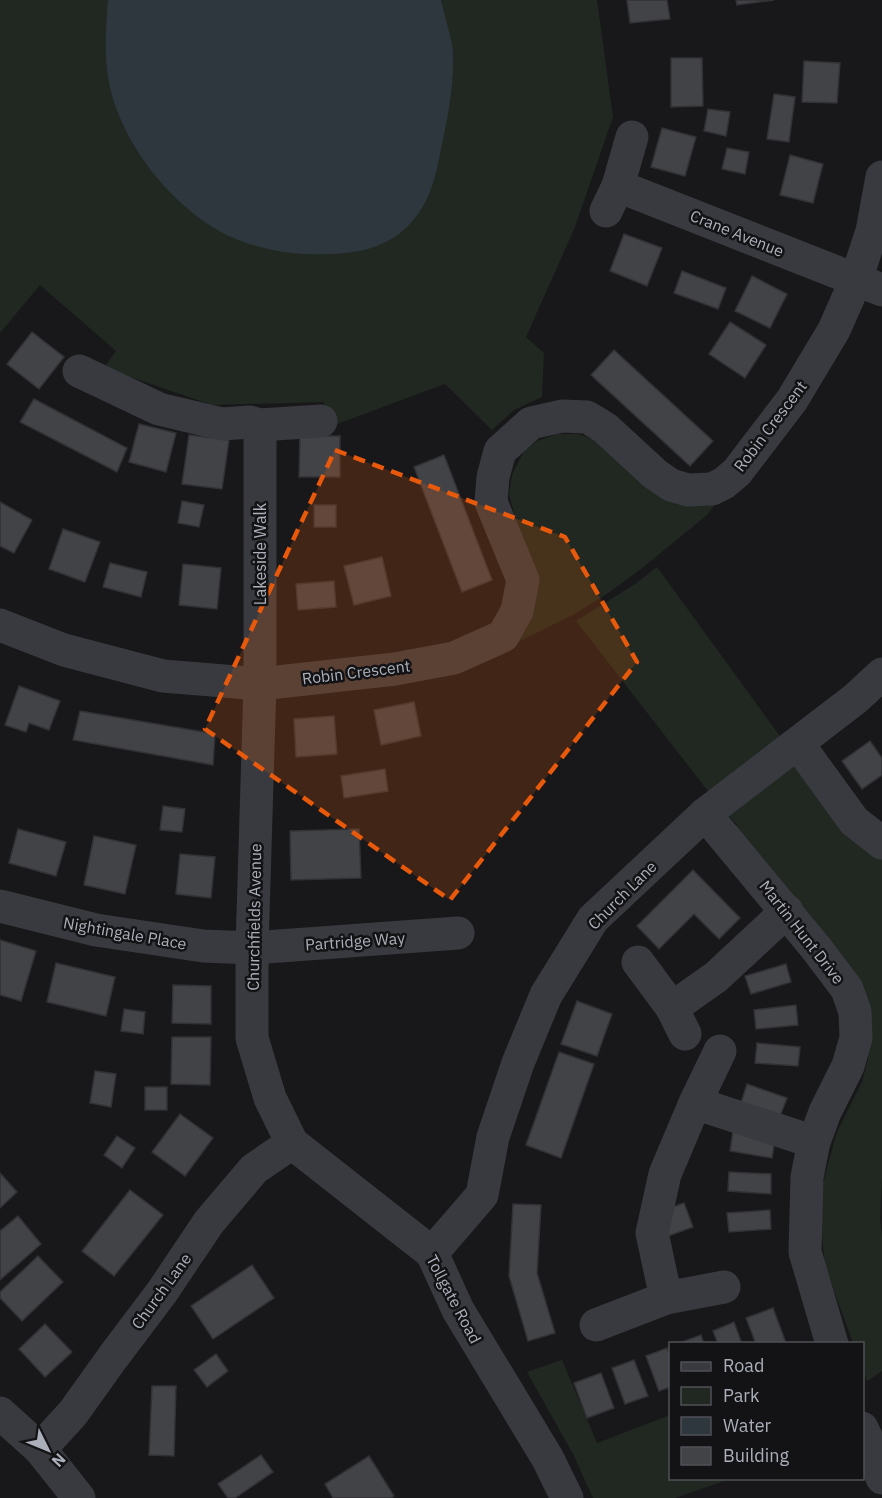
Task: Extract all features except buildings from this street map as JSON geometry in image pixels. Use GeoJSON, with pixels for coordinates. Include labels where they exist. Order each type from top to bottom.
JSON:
{"type":"FeatureCollection","features":[{"type":"Feature","properties":{"kind":"street","name":"Crane Avenue"},"geometry":{"type":"LineString","coordinates":[[632,137],[612,199],[869,285]]}},
{"type":"Feature","properties":{"kind":"street","name":"Robin Crescent"},"geometry":{"type":"LineString","coordinates":[[0,625],[64,650],[163,676],[260,684],[395,669],[454,658],[503,636],[517,610],[523,580],[491,502],[493,477],[500,451],[531,423],[562,416],[586,417],[605,428],[671,485],[688,490],[712,489],[724,483],[737,472],[792,400],[834,330],[869,285],[872,231],[882,177]]}},
{"type":"Feature","properties":{"kind":"street"},"geometry":{"type":"LineString","coordinates":[[79,371],[159,409],[222,424],[321,421]]}},
{"type":"Feature","properties":{"kind":"street","name":"Lakeside Walk"},"geometry":{"type":"LineString","coordinates":[[260,424],[260,684]]}},
{"type":"Feature","properties":{"kind":"street","name":"Church Lane"},"geometry":{"type":"LineString","coordinates":[[432,1253],[482,1195],[493,1137],[518,1063],[546,995],[593,919],[705,814],[855,699],[882,674]]}},
{"type":"Feature","properties":{"kind":"street","name":"Churchfields Avenue"},"geometry":{"type":"LineString","coordinates":[[260,684],[252,948],[252,1038],[270,1098],[292,1143]]}},
{"type":"Feature","properties":{"kind":"street"},"geometry":{"type":"LineString","coordinates":[[798,744],[854,821],[882,843]]}},
{"type":"Feature","properties":{"kind":"street","name":"Martin Hunt Drive"},"geometry":{"type":"LineString","coordinates":[[705,814],[787,911],[847,989],[855,1012],[856,1038],[848,1066],[825,1112],[814,1142],[807,1177],[805,1252],[831,1342]]}},
{"type":"Feature","properties":{"kind":"street","name":"Nightingale Place"},"geometry":{"type":"LineString","coordinates":[[0,906],[96,930],[202,946],[252,948]]}},
{"type":"Feature","properties":{"kind":"street"},"geometry":{"type":"LineString","coordinates":[[638,962],[679,1021],[716,977],[787,911]]}},
{"type":"Feature","properties":{"kind":"street","name":"Partridge Way"},"geometry":{"type":"LineString","coordinates":[[252,948],[458,933]]}},
{"type":"Feature","properties":{"kind":"street"},"geometry":{"type":"LineString","coordinates":[[666,1298],[652,1233],[665,1174],[720,1051]]}},
{"type":"Feature","properties":{"kind":"street"},"geometry":{"type":"LineString","coordinates":[[695,1104],[814,1142]]}},
{"type":"Feature","properties":{"kind":"street","name":"Church Lane"},"geometry":{"type":"LineString","coordinates":[[39,1449],[73,1413],[162,1292],[209,1222],[254,1169],[292,1143]]}},
{"type":"Feature","properties":{"kind":"street","name":"Tollgate Road"},"geometry":{"type":"LineString","coordinates":[[292,1143],[432,1253],[458,1310],[548,1459],[567,1498]]}},
{"type":"Feature","properties":{"kind":"street"},"geometry":{"type":"LineString","coordinates":[[596,1325],[666,1298],[724,1287]]}},
{"type":"Feature","properties":{"kind":"street"},"geometry":{"type":"LineString","coordinates":[[0,1413],[39,1449],[79,1498]]}},
{"type":"Feature","properties":{"kind":"street"},"geometry":{"type":"LineString","coordinates":[[872,1439],[882,1478]]}},
{"type":"Feature","properties":{"kind":"highlighted area"},"geometry":{"type":"Polygon","coordinates":[[[335,450],[565,537],[637,662],[450,900],[205,729],[335,450]]]}},
{"type":"Feature","properties":{"kind":"green space"},"geometry":{"type":"Polygon","coordinates":[[[0,0],[597,0],[613,117],[575,227],[526,337],[544,353],[542,397],[514,410],[492,430],[445,384],[329,427],[324,402],[212,405],[104,368],[116,351],[40,285],[0,333],[0,0]]]}},
{"type":"Feature","properties":{"kind":"green space"},"geometry":{"type":"Polygon","coordinates":[[[557,434],[579,434],[599,442],[718,501],[707,515],[604,596],[571,616],[514,644],[525,554],[509,494],[512,475],[524,451],[537,441],[557,434]]]}},
{"type":"Feature","properties":{"kind":"green space"},"geometry":{"type":"Polygon","coordinates":[[[657,567],[790,750],[882,852],[880,1218],[882,1371],[867,1381],[864,1372],[864,1342],[853,1342],[825,1266],[821,1228],[821,1190],[837,1132],[862,1082],[868,1059],[870,1024],[731,844],[737,825],[718,804],[576,621],[635,584],[657,567]]]}},
{"type":"Feature","properties":{"kind":"green space"},"geometry":{"type":"Polygon","coordinates":[[[562,1360],[597,1443],[669,1415],[669,1480],[727,1480],[675,1498],[593,1498],[573,1454],[527,1372],[562,1360]]]}},
{"type":"Feature","properties":{"kind":"water"},"geometry":{"type":"Polygon","coordinates":[[[108,0],[441,0],[452,44],[452,79],[448,117],[436,174],[422,208],[404,230],[393,238],[370,248],[344,253],[303,254],[277,251],[239,240],[206,223],[167,189],[150,169],[123,124],[108,77],[106,39],[108,0]]]}}]}
